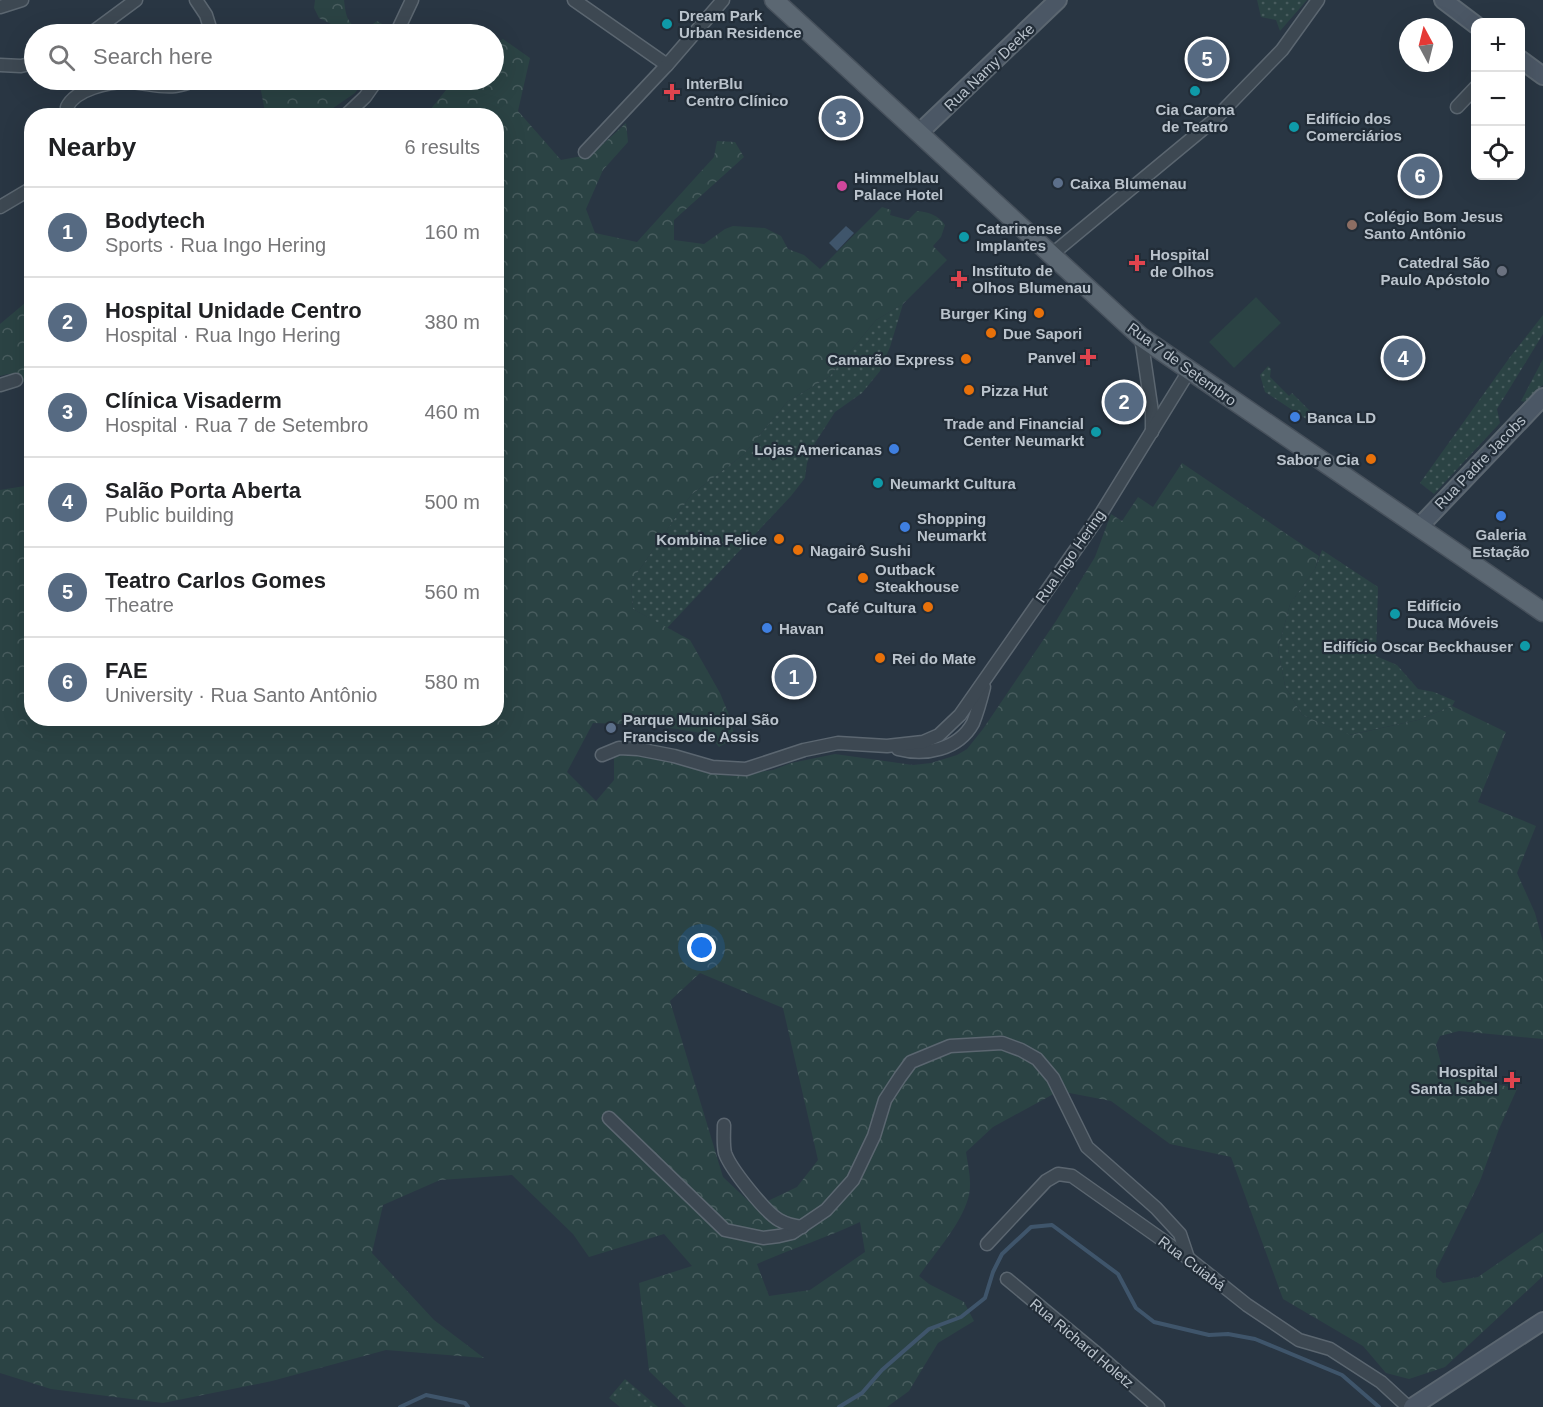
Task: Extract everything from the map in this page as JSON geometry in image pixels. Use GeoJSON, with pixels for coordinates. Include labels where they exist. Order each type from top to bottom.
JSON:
{"type":"FeatureCollection","features":[{"type":"Feature","properties":{"kind":"main road","name":"Rua 7 de Setembro"},"geometry":{"type":"LineString","coordinates":[[774,0],[1140,337],[1543,612]]}},
{"type":"Feature","properties":{"kind":"street"},"geometry":{"type":"LineString","coordinates":[[0,7],[22,0]]}},
{"type":"Feature","properties":{"kind":"street"},"geometry":{"type":"LineString","coordinates":[[104,24],[136,0]]}},
{"type":"Feature","properties":{"kind":"street"},"geometry":{"type":"LineString","coordinates":[[196,0],[209,24]]}},
{"type":"Feature","properties":{"kind":"street"},"geometry":{"type":"LineString","coordinates":[[401,24],[412,0]]}},
{"type":"Feature","properties":{"kind":"street"},"geometry":{"type":"LineString","coordinates":[[574,0],[667,65]]}},
{"type":"Feature","properties":{"kind":"street"},"geometry":{"type":"LineString","coordinates":[[585,152],[667,65],[723,0]]}},
{"type":"Feature","properties":{"kind":"street","name":"Rua Namy Deeke"},"geometry":{"type":"LineString","coordinates":[[920,133],[1058,0]]}},
{"type":"Feature","properties":{"kind":"street"},"geometry":{"type":"LineString","coordinates":[[1051,255],[1214,120],[1276,57],[1318,0]]}},
{"type":"Feature","properties":{"kind":"street"},"geometry":{"type":"LineString","coordinates":[[1443,0],[1471,20]]}},
{"type":"Feature","properties":{"kind":"street"},"geometry":{"type":"LineString","coordinates":[[1525,62],[1543,76]]}},
{"type":"Feature","properties":{"kind":"street"},"geometry":{"type":"LineString","coordinates":[[0,65],[24,65]]}},
{"type":"Feature","properties":{"kind":"street"},"geometry":{"type":"LineString","coordinates":[[68,108],[69,103],[75,98],[90,90]]}},
{"type":"Feature","properties":{"kind":"street"},"geometry":{"type":"LineString","coordinates":[[353,108],[370,90]]}},
{"type":"Feature","properties":{"kind":"street"},"geometry":{"type":"LineString","coordinates":[[1457,107],[1471,92]]}},
{"type":"Feature","properties":{"kind":"street"},"geometry":{"type":"LineString","coordinates":[[0,207],[24,193]]}},
{"type":"Feature","properties":{"kind":"street"},"geometry":{"type":"LineString","coordinates":[[1140,337],[1145,354],[1152,412],[1152,434]]}},
{"type":"Feature","properties":{"kind":"street","name":"Rua Ingo Hering"},"geometry":{"type":"LineString","coordinates":[[602,755],[619,748],[638,749],[712,767],[746,768],[838,742],[887,746],[923,742],[939,735],[960,715],[1102,512],[1189,372]]}},
{"type":"Feature","properties":{"kind":"street"},"geometry":{"type":"LineString","coordinates":[[0,385],[16,380]]}},
{"type":"Feature","properties":{"kind":"street","name":"Rua Padre Jacobs"},"geometry":{"type":"LineString","coordinates":[[1419,528],[1542,398]]}},
{"type":"Feature","properties":{"kind":"street"},"geometry":{"type":"LineString","coordinates":[[609,1118],[725,1230],[763,1238],[779,1236],[802,1227],[825,1210],[853,1180],[874,1136],[885,1100],[912,1062],[950,1046],[1002,1043],[1037,1059],[1053,1078],[1087,1147],[1156,1208],[1180,1234],[1188,1258]]}},
{"type":"Feature","properties":{"kind":"street"},"geometry":{"type":"LineString","coordinates":[[724,1125],[726,1155],[743,1181],[778,1219],[792,1226],[802,1227]]}},
{"type":"Feature","properties":{"kind":"street","name":"Rua Cuiabá"},"geometry":{"type":"LineString","coordinates":[[987,1244],[1046,1181],[1058,1174],[1072,1176],[1188,1258],[1247,1305],[1290,1335],[1330,1349],[1381,1382],[1410,1407]]}},
{"type":"Feature","properties":{"kind":"street","name":"Rua Richard Holetz"},"geometry":{"type":"LineString","coordinates":[[1007,1279],[1158,1407]]}},
{"type":"Feature","properties":{"kind":"street"},"geometry":{"type":"LineString","coordinates":[[1410,1407],[1543,1321]]}},
{"type":"Feature","properties":{"kind":"green space"},"geometry":{"type":"Polygon","coordinates":[[[315,0],[344,0],[348,19],[352,24],[331,24],[319,18],[314,8],[315,0]]]}},
{"type":"Feature","properties":{"kind":"green space"},"geometry":{"type":"Polygon","coordinates":[[[1257,0],[1307,0],[1280,31],[1276,20],[1261,17],[1257,0]]]}},
{"type":"Feature","properties":{"kind":"green space"},"geometry":{"type":"Polygon","coordinates":[[[504,40],[530,58],[518,111],[561,160],[592,154],[626,123],[628,142],[603,170],[586,209],[595,233],[637,242],[714,157],[717,141],[735,142],[744,157],[674,220],[674,240],[704,244],[733,226],[765,228],[781,236],[788,249],[804,255],[820,269],[882,207],[891,210],[890,215],[908,220],[917,211],[929,213],[945,225],[941,237],[933,246],[947,260],[903,304],[876,320],[830,376],[787,402],[744,454],[691,495],[631,582],[633,609],[690,640],[720,693],[735,738],[719,747],[708,734],[651,725],[593,723],[567,772],[596,801],[614,780],[614,755],[638,754],[731,776],[773,770],[791,763],[835,754],[913,765],[931,763],[957,755],[967,749],[983,729],[1056,621],[1095,557],[1111,514],[1122,521],[1138,497],[1153,507],[1182,463],[1319,556],[1315,569],[1290,604],[1278,649],[1285,686],[1302,715],[1350,735],[1418,720],[1452,706],[1506,732],[1478,802],[1536,826],[1517,873],[1535,913],[1543,942],[1543,1039],[1459,1031],[1440,1036],[1436,1045],[1445,1071],[1517,1089],[1480,1181],[1436,1270],[1436,1277],[1443,1283],[1478,1277],[1543,1232],[1543,1276],[1445,1367],[1409,1379],[1386,1373],[1363,1346],[1283,1299],[1231,1157],[1170,1144],[1111,1101],[1059,1091],[993,1127],[966,1152],[970,1184],[966,1206],[955,1227],[919,1276],[929,1284],[964,1302],[974,1321],[938,1343],[909,1391],[887,1407],[686,1407],[649,1371],[639,1283],[692,1266],[664,1234],[589,1257],[573,1234],[512,1175],[440,1180],[383,1205],[372,1253],[434,1320],[484,1358],[386,1350],[272,1381],[163,1403],[51,1389],[0,1373],[0,490],[24,486],[24,726],[504,726],[504,108],[432,108],[446,90],[504,90],[504,40]],[[700,973],[670,1001],[723,1177],[755,1207],[797,1187],[818,1160],[783,1008],[700,973]],[[860,1222],[757,1264],[769,1296],[810,1290],[865,1252],[860,1222]]]}},
{"type":"Feature","properties":{"kind":"green space"},"geometry":{"type":"Polygon","coordinates":[[[261,90],[357,90],[333,108],[264,108],[261,90]]]}},
{"type":"Feature","properties":{"kind":"green space"},"geometry":{"type":"Polygon","coordinates":[[[1256,297],[1281,323],[1234,368],[1209,342],[1256,297]]]}},
{"type":"Feature","properties":{"kind":"green space"},"geometry":{"type":"Polygon","coordinates":[[[24,304],[24,382],[8,374],[0,376],[0,324],[24,304]]]}},
{"type":"Feature","properties":{"kind":"green space"},"geometry":{"type":"Polygon","coordinates":[[[903,304],[880,371],[862,393],[835,412],[815,443],[807,463],[805,478],[791,496],[667,628],[633,609],[631,582],[691,495],[744,454],[787,402],[830,376],[876,320],[903,304]]]}},
{"type":"Feature","properties":{"kind":"green space"},"geometry":{"type":"Polygon","coordinates":[[[1543,315],[1543,334],[1497,409],[1500,423],[1434,494],[1420,483],[1510,357],[1543,315]]]}},
{"type":"Feature","properties":{"kind":"green space"},"geometry":{"type":"Polygon","coordinates":[[[1543,359],[1543,385],[1525,402],[1521,401],[1543,359]]]}},
{"type":"Feature","properties":{"kind":"green space"},"geometry":{"type":"Polygon","coordinates":[[[1268,366],[1271,369],[1270,377],[1289,396],[1292,393],[1312,413],[1306,419],[1265,392],[1260,375],[1268,366]]]}},
{"type":"Feature","properties":{"kind":"green space"},"geometry":{"type":"Polygon","coordinates":[[[1322,550],[1378,587],[1376,656],[1397,665],[1418,689],[1434,692],[1455,701],[1452,706],[1418,720],[1349,735],[1302,715],[1285,686],[1278,649],[1290,604],[1315,569],[1322,550]]]}},
{"type":"Feature","properties":{"kind":"green space"},"geometry":{"type":"Polygon","coordinates":[[[625,1379],[658,1407],[620,1407],[609,1398],[625,1379]]]}},
{"type":"Feature","properties":{"kind":"green space"},"geometry":{"type":"Polygon","coordinates":[[[623,1387],[645,1404],[642,1407],[624,1407],[614,1399],[623,1387]]]}},
{"type":"Feature","properties":{"kind":"water"},"geometry":{"type":"Polygon","coordinates":[[[846,226],[854,233],[837,251],[829,243],[846,226]]]}},
{"type":"Feature","properties":{"kind":"waterway"},"geometry":{"type":"LineString","coordinates":[[839,1407],[862,1393],[882,1370],[929,1329],[961,1317],[985,1298],[993,1272],[1002,1254],[1031,1227],[1052,1225],[1118,1274],[1136,1308],[1154,1322],[1209,1335],[1228,1334],[1255,1339],[1342,1375],[1379,1407]]}},
{"type":"Feature","properties":{"kind":"waterway"},"geometry":{"type":"LineString","coordinates":[[400,1407],[426,1395],[465,1403],[468,1407]]}},
{"type":"Feature","properties":{"kind":"place","name":"Dream Park Urban Residence"},"geometry":{"type":"Point","coordinates":[667,24]}},
{"type":"Feature","properties":{"kind":"place","name":"Teatro Carlos Gomes"},"geometry":{"type":"Point","coordinates":[1207,59]}},
{"type":"Feature","properties":{"kind":"place","name":"Cia Carona de Teatro"},"geometry":{"type":"Point","coordinates":[1195,91]}},
{"type":"Feature","properties":{"kind":"place","name":"InterBlu Centro Clínico"},"geometry":{"type":"Point","coordinates":[672,92]}},
{"type":"Feature","properties":{"kind":"place","name":"Clínica Visaderm"},"geometry":{"type":"Point","coordinates":[841,118]}},
{"type":"Feature","properties":{"kind":"place","name":"Edifício dos Comerciários"},"geometry":{"type":"Point","coordinates":[1294,127]}},
{"type":"Feature","properties":{"kind":"place","name":"FAE"},"geometry":{"type":"Point","coordinates":[1420,176]}},
{"type":"Feature","properties":{"kind":"place","name":"Caixa Blumenau"},"geometry":{"type":"Point","coordinates":[1058,183]}},
{"type":"Feature","properties":{"kind":"place","name":"Himmelblau Palace Hotel"},"geometry":{"type":"Point","coordinates":[842,186]}},
{"type":"Feature","properties":{"kind":"place","name":"Colégio Bom Jesus Santo Antônio"},"geometry":{"type":"Point","coordinates":[1352,225]}},
{"type":"Feature","properties":{"kind":"place","name":"Catarinense Implantes"},"geometry":{"type":"Point","coordinates":[964,237]}},
{"type":"Feature","properties":{"kind":"place","name":"Hospital de Olhos"},"geometry":{"type":"Point","coordinates":[1137,263]}},
{"type":"Feature","properties":{"kind":"place","name":"Catedral São Paulo Apóstolo"},"geometry":{"type":"Point","coordinates":[1502,271]}},
{"type":"Feature","properties":{"kind":"place","name":"Instituto de Olhos Blumenau"},"geometry":{"type":"Point","coordinates":[959,279]}},
{"type":"Feature","properties":{"kind":"place","name":"Burger King"},"geometry":{"type":"Point","coordinates":[1039,313]}},
{"type":"Feature","properties":{"kind":"place","name":"Due Sapori"},"geometry":{"type":"Point","coordinates":[991,333]}},
{"type":"Feature","properties":{"kind":"place","name":"Panvel"},"geometry":{"type":"Point","coordinates":[1088,357]}},
{"type":"Feature","properties":{"kind":"place","name":"Salão Porta Aberta"},"geometry":{"type":"Point","coordinates":[1403,358]}},
{"type":"Feature","properties":{"kind":"place","name":"Camarão Express"},"geometry":{"type":"Point","coordinates":[966,359]}},
{"type":"Feature","properties":{"kind":"place","name":"Pizza Hut"},"geometry":{"type":"Point","coordinates":[969,390]}},
{"type":"Feature","properties":{"kind":"place","name":"Hospital Unidade Centro"},"geometry":{"type":"Point","coordinates":[1124,402]}},
{"type":"Feature","properties":{"kind":"place","name":"Banca LD"},"geometry":{"type":"Point","coordinates":[1295,417]}},
{"type":"Feature","properties":{"kind":"place","name":"Trade and Financial Center Neumarkt"},"geometry":{"type":"Point","coordinates":[1096,432]}},
{"type":"Feature","properties":{"kind":"place","name":"Lojas Americanas"},"geometry":{"type":"Point","coordinates":[894,449]}},
{"type":"Feature","properties":{"kind":"place","name":"Sabor e Cia"},"geometry":{"type":"Point","coordinates":[1371,459]}},
{"type":"Feature","properties":{"kind":"place","name":"Neumarkt Cultura"},"geometry":{"type":"Point","coordinates":[878,483]}},
{"type":"Feature","properties":{"kind":"place","name":"Galeria Estação"},"geometry":{"type":"Point","coordinates":[1501,516]}},
{"type":"Feature","properties":{"kind":"place","name":"Shopping Neumarkt"},"geometry":{"type":"Point","coordinates":[905,527]}},
{"type":"Feature","properties":{"kind":"place","name":"Kombina Felice"},"geometry":{"type":"Point","coordinates":[779,539]}},
{"type":"Feature","properties":{"kind":"place","name":"Nagairô Sushi"},"geometry":{"type":"Point","coordinates":[798,550]}},
{"type":"Feature","properties":{"kind":"place","name":"Outback Steakhouse"},"geometry":{"type":"Point","coordinates":[863,578]}},
{"type":"Feature","properties":{"kind":"place","name":"Café Cultura"},"geometry":{"type":"Point","coordinates":[928,607]}},
{"type":"Feature","properties":{"kind":"place","name":"Edifício Duca Móveis"},"geometry":{"type":"Point","coordinates":[1395,614]}},
{"type":"Feature","properties":{"kind":"place","name":"Havan"},"geometry":{"type":"Point","coordinates":[767,628]}},
{"type":"Feature","properties":{"kind":"place","name":"Edifício Oscar Beckhauser"},"geometry":{"type":"Point","coordinates":[1525,646]}},
{"type":"Feature","properties":{"kind":"place","name":"Rei do Mate"},"geometry":{"type":"Point","coordinates":[880,658]}},
{"type":"Feature","properties":{"kind":"place","name":"Bodytech"},"geometry":{"type":"Point","coordinates":[794,677]}},
{"type":"Feature","properties":{"kind":"place","name":"Parque Municipal São Francisco de Assis"},"geometry":{"type":"Point","coordinates":[611,728]}},
{"type":"Feature","properties":{"kind":"place","name":"Hospital Santa Isabel"},"geometry":{"type":"Point","coordinates":[1512,1080]}}]}
